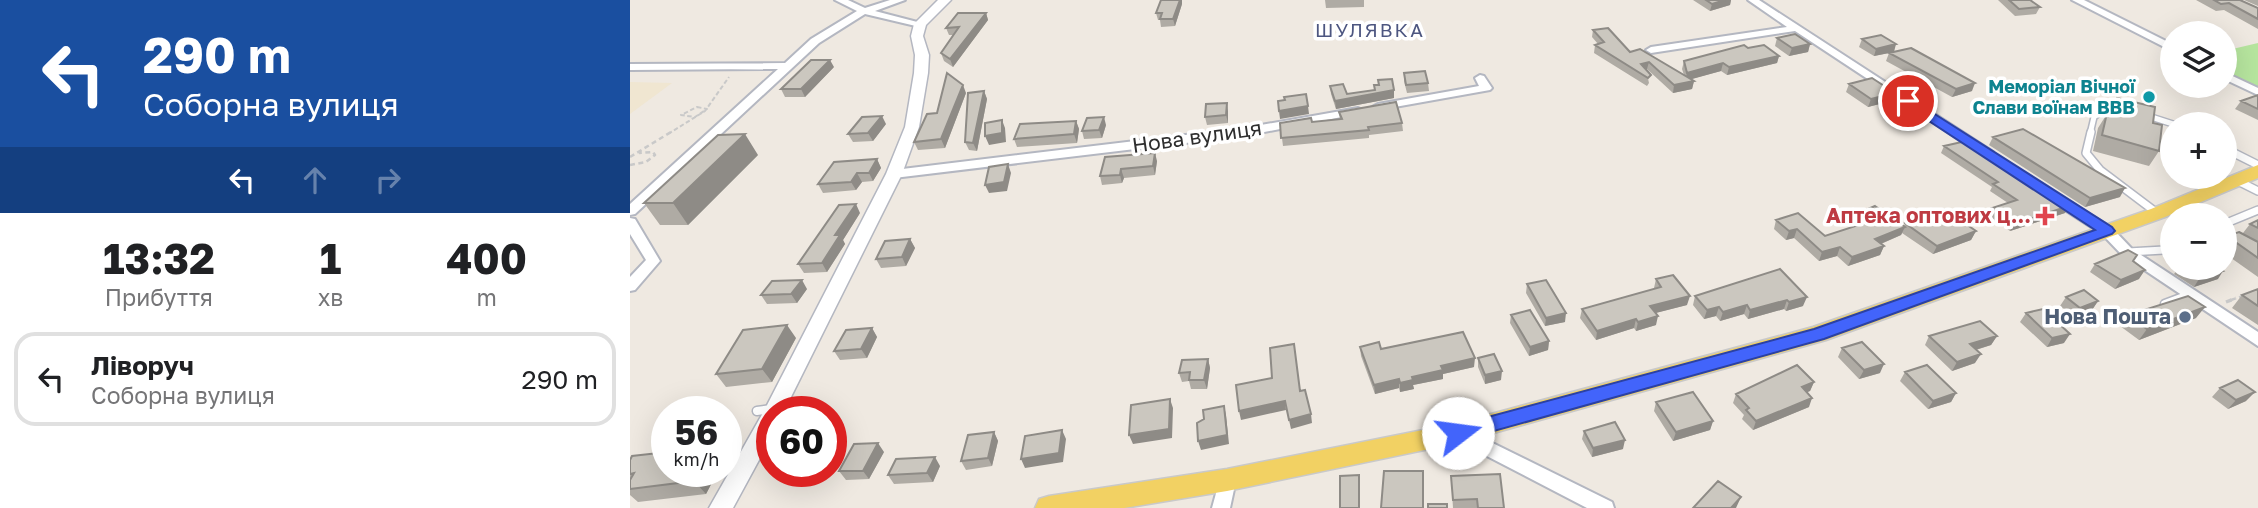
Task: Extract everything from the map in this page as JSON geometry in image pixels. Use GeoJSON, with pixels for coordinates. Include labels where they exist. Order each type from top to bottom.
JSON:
{"type":"FeatureCollection","features":[{"type":"Feature","properties":{"kind":"main road"},"geometry":{"type":"LineString","coordinates":[[1049,508],[1227,480],[1458,433],[1818,334],[2251,181]]}},
{"type":"Feature","properties":{"kind":"street"},"geometry":{"type":"LineString","coordinates":[[841,0],[864,11],[920,24]]}},
{"type":"Feature","properties":{"kind":"street"},"geometry":{"type":"LineString","coordinates":[[630,211],[815,41],[864,11],[900,0]]}},
{"type":"Feature","properties":{"kind":"street"},"geometry":{"type":"LineString","coordinates":[[778,396],[894,174],[912,127],[921,72],[922,55],[917,36],[920,24],[945,0]]}},
{"type":"Feature","properties":{"kind":"street"},"geometry":{"type":"LineString","coordinates":[[1753,0],[1992,156]]}},
{"type":"Feature","properties":{"kind":"street"},"geometry":{"type":"LineString","coordinates":[[2077,0],[2160,42]]}},
{"type":"Feature","properties":{"kind":"street"},"geometry":{"type":"LineString","coordinates":[[1660,59],[1651,50],[1797,29]]}},
{"type":"Feature","properties":{"kind":"street"},"geometry":{"type":"LineString","coordinates":[[630,67],[786,66]]}},
{"type":"Feature","properties":{"kind":"street","name":"Нова вулиця"},"geometry":{"type":"LineString","coordinates":[[894,174],[1244,132],[1486,88],[1480,78]]}},
{"type":"Feature","properties":{"kind":"street"},"geometry":{"type":"LineString","coordinates":[[2237,82],[2258,92]]}},
{"type":"Feature","properties":{"kind":"street"},"geometry":{"type":"LineString","coordinates":[[2038,186],[2107,231],[2127,252],[2258,340]]}},
{"type":"Feature","properties":{"kind":"street"},"geometry":{"type":"LineString","coordinates":[[630,222],[653,261],[630,286]]}},
{"type":"Feature","properties":{"kind":"street"},"geometry":{"type":"LineString","coordinates":[[1458,433],[1605,508]]}},
{"type":"Feature","properties":{"kind":"street"},"geometry":{"type":"LineString","coordinates":[[721,508],[756,439]]}},
{"type":"Feature","properties":{"kind":"street"},"geometry":{"type":"LineString","coordinates":[[1222,508],[1227,480]]}},
{"type":"Feature","properties":{"kind":"lane"},"geometry":{"type":"LineString","coordinates":[[2128,111],[2107,107],[2094,117],[2086,153],[2100,170],[2158,213]]}},
{"type":"Feature","properties":{"kind":"lane"},"geometry":{"type":"LineString","coordinates":[[2138,113],[2160,120]]}},
{"type":"Feature","properties":{"kind":"lane"},"geometry":{"type":"LineString","coordinates":[[2237,154],[2258,165]]}},
{"type":"Feature","properties":{"kind":"lane"},"geometry":{"type":"LineString","coordinates":[[2237,219],[2258,210]]}},
{"type":"Feature","properties":{"kind":"lane"},"geometry":{"type":"LineString","coordinates":[[2127,252],[2160,250]]}},
{"type":"Feature","properties":{"kind":"lane"},"geometry":{"type":"LineString","coordinates":[[2154,307],[2191,295]]}},
{"type":"Feature","properties":{"kind":"lane"},"geometry":{"type":"LineString","coordinates":[[2117,320],[2142,312]]}},
{"type":"Feature","properties":{"kind":"path"},"geometry":{"type":"LineString","coordinates":[[630,164],[650,160],[655,155],[653,152],[630,157],[705,111],[738,66]]}},
{"type":"Feature","properties":{"kind":"path"},"geometry":{"type":"LineString","coordinates":[[697,107],[705,107],[705,111],[691,118],[681,115],[697,107]]}},
{"type":"Feature","properties":{"kind":"path"},"geometry":{"type":"LineString","coordinates":[[2210,307],[2246,294]]}},
{"type":"Feature","properties":{"kind":"shaded area"},"geometry":{"type":"Polygon","coordinates":[[[630,82],[672,83],[630,114],[630,82]]]}},
{"type":"Feature","properties":{"kind":"green space"},"geometry":{"type":"Polygon","coordinates":[[[2258,43],[2258,87],[2237,77],[2237,48],[2258,43]]]}},
{"type":"Feature","properties":{"kind":"building"},"geometry":{"type":"Polygon","coordinates":[[[1161,0],[1180,0],[1173,19],[1160,19],[1162,13],[1156,13],[1161,0]]]}},
{"type":"Feature","properties":{"kind":"building"},"geometry":{"type":"Polygon","coordinates":[[[1706,0],[1725,0],[1712,4],[1706,0]]]}},
{"type":"Feature","properties":{"kind":"building"},"geometry":{"type":"Polygon","coordinates":[[[2009,0],[2030,0],[2040,7],[2019,9],[2009,0]]]}},
{"type":"Feature","properties":{"kind":"building"},"geometry":{"type":"Polygon","coordinates":[[[2214,0],[2240,0],[2258,8],[2258,19],[2229,3],[2221,4],[2214,0]]]}},
{"type":"Feature","properties":{"kind":"building"},"geometry":{"type":"Polygon","coordinates":[[[958,13],[986,13],[950,59],[941,53],[959,27],[946,28],[958,13]]]}},
{"type":"Feature","properties":{"kind":"building"},"geometry":{"type":"Polygon","coordinates":[[[1608,28],[1630,52],[1640,49],[1694,81],[1674,85],[1649,62],[1641,64],[1651,75],[1648,78],[1595,45],[1604,42],[1593,30],[1608,28]]]}},
{"type":"Feature","properties":{"kind":"building"},"geometry":{"type":"Polygon","coordinates":[[[1795,34],[1810,44],[1792,48],[1777,38],[1795,34]]]}},
{"type":"Feature","properties":{"kind":"building"},"geometry":{"type":"Polygon","coordinates":[[[1881,35],[1896,44],[1876,49],[1862,39],[1881,35]]]}},
{"type":"Feature","properties":{"kind":"building"},"geometry":{"type":"Polygon","coordinates":[[[1744,45],[1748,48],[1764,45],[1779,56],[1729,67],[1723,63],[1687,73],[1684,61],[1744,45]]]}},
{"type":"Feature","properties":{"kind":"building"},"geometry":{"type":"Polygon","coordinates":[[[1911,48],[1975,83],[1956,89],[1889,53],[1911,48]]]}},
{"type":"Feature","properties":{"kind":"building"},"geometry":{"type":"Polygon","coordinates":[[[811,60],[830,60],[801,89],[781,89],[811,60]]]}},
{"type":"Feature","properties":{"kind":"building"},"geometry":{"type":"Polygon","coordinates":[[[1425,71],[1428,83],[1406,85],[1404,73],[1425,71]]]}},
{"type":"Feature","properties":{"kind":"building"},"geometry":{"type":"Polygon","coordinates":[[[947,73],[963,85],[941,139],[914,142],[927,114],[937,113],[947,73]]]}},
{"type":"Feature","properties":{"kind":"building"},"geometry":{"type":"Polygon","coordinates":[[[1872,78],[1895,93],[1871,99],[1849,84],[1872,78]]]}},
{"type":"Feature","properties":{"kind":"building"},"geometry":{"type":"Polygon","coordinates":[[[1392,79],[1394,90],[1335,101],[1330,86],[1343,84],[1347,94],[1375,90],[1374,85],[1379,85],[1378,80],[1392,79]]]}},
{"type":"Feature","properties":{"kind":"building"},"geometry":{"type":"Polygon","coordinates":[[[984,91],[973,143],[965,142],[968,93],[984,91]]]}},
{"type":"Feature","properties":{"kind":"building"},"geometry":{"type":"Polygon","coordinates":[[[1306,94],[1308,106],[1279,111],[1278,101],[1285,100],[1284,97],[1306,94]]]}},
{"type":"Feature","properties":{"kind":"building"},"geometry":{"type":"Polygon","coordinates":[[[2258,95],[2258,109],[2241,101],[2258,95]]]}},
{"type":"Feature","properties":{"kind":"building"},"geometry":{"type":"Polygon","coordinates":[[[2117,98],[2155,107],[2153,123],[2160,125],[2159,151],[2102,135],[2107,113],[2113,114],[2117,98]]]}},
{"type":"Feature","properties":{"kind":"building"},"geometry":{"type":"Polygon","coordinates":[[[1396,102],[1402,123],[1368,127],[1369,130],[1281,138],[1280,123],[1311,118],[1312,122],[1342,119],[1339,112],[1396,102]]]}},
{"type":"Feature","properties":{"kind":"building"},"geometry":{"type":"Polygon","coordinates":[[[1227,103],[1226,115],[1205,117],[1206,104],[1227,103]]]}},
{"type":"Feature","properties":{"kind":"building"},"geometry":{"type":"Polygon","coordinates":[[[882,116],[868,133],[848,134],[862,117],[882,116]]]}},
{"type":"Feature","properties":{"kind":"building"},"geometry":{"type":"Polygon","coordinates":[[[1104,117],[1099,130],[1082,131],[1087,118],[1104,117]]]}},
{"type":"Feature","properties":{"kind":"building"},"geometry":{"type":"Polygon","coordinates":[[[1002,120],[1002,133],[985,136],[985,123],[1002,120]]]}},
{"type":"Feature","properties":{"kind":"building"},"geometry":{"type":"Polygon","coordinates":[[[1076,121],[1074,134],[1014,139],[1020,124],[1076,121]]]}},
{"type":"Feature","properties":{"kind":"building"},"geometry":{"type":"Polygon","coordinates":[[[2023,129],[2125,188],[2090,198],[1993,137],[2023,129]]]}},
{"type":"Feature","properties":{"kind":"building"},"geometry":{"type":"Polygon","coordinates":[[[745,134],[673,203],[644,203],[718,135],[745,134]]]}},
{"type":"Feature","properties":{"kind":"building"},"geometry":{"type":"Polygon","coordinates":[[[1966,141],[2069,206],[2014,224],[1992,208],[2017,200],[1993,184],[1998,182],[1944,146],[1966,141]]]}},
{"type":"Feature","properties":{"kind":"building"},"geometry":{"type":"Polygon","coordinates":[[[1155,153],[1153,166],[1121,169],[1120,175],[1100,176],[1105,157],[1155,153]]]}},
{"type":"Feature","properties":{"kind":"building"},"geometry":{"type":"Polygon","coordinates":[[[877,159],[869,173],[857,173],[851,182],[818,184],[834,162],[877,159]]]}},
{"type":"Feature","properties":{"kind":"building"},"geometry":{"type":"Polygon","coordinates":[[[1008,164],[1004,182],[985,185],[989,167],[1008,164]]]}},
{"type":"Feature","properties":{"kind":"building"},"geometry":{"type":"Polygon","coordinates":[[[856,204],[835,235],[840,235],[822,263],[798,264],[839,205],[856,204]]]}},
{"type":"Feature","properties":{"kind":"building"},"geometry":{"type":"Polygon","coordinates":[[[1875,206],[1905,227],[1875,239],[1884,246],[1852,257],[1840,247],[1822,252],[1797,229],[1789,231],[1776,220],[1798,213],[1825,236],[1865,223],[1854,215],[1875,206]]]}},
{"type":"Feature","properties":{"kind":"building"},"geometry":{"type":"Polygon","coordinates":[[[1944,209],[1976,231],[1937,246],[1905,223],[1944,209]]]}},
{"type":"Feature","properties":{"kind":"building"},"geometry":{"type":"Polygon","coordinates":[[[2258,220],[2258,228],[2250,224],[2258,220]]]}},
{"type":"Feature","properties":{"kind":"building"},"geometry":{"type":"Polygon","coordinates":[[[2237,233],[2258,242],[2258,258],[2237,243],[2237,233]]]}},
{"type":"Feature","properties":{"kind":"building"},"geometry":{"type":"Polygon","coordinates":[[[910,239],[902,257],[876,259],[885,241],[910,239]]]}},
{"type":"Feature","properties":{"kind":"building"},"geometry":{"type":"Polygon","coordinates":[[[2128,250],[2137,255],[2133,261],[2145,270],[2121,280],[2095,264],[2128,250]]]}},
{"type":"Feature","properties":{"kind":"building"},"geometry":{"type":"Polygon","coordinates":[[[1780,269],[1807,297],[1750,310],[1747,305],[1723,312],[1719,307],[1707,310],[1695,296],[1780,269]]]}},
{"type":"Feature","properties":{"kind":"building"},"geometry":{"type":"Polygon","coordinates":[[[1673,275],[1690,296],[1650,306],[1658,316],[1638,322],[1636,319],[1597,331],[1582,309],[1661,287],[1656,279],[1673,275]]]}},
{"type":"Feature","properties":{"kind":"building"},"geometry":{"type":"Polygon","coordinates":[[[802,280],[791,294],[761,295],[772,281],[802,280]]]}},
{"type":"Feature","properties":{"kind":"building"},"geometry":{"type":"Polygon","coordinates":[[[1546,280],[1566,313],[1546,318],[1527,284],[1546,280]]]}},
{"type":"Feature","properties":{"kind":"building"},"geometry":{"type":"Polygon","coordinates":[[[2258,289],[2258,306],[2242,295],[2258,289]]]}},
{"type":"Feature","properties":{"kind":"building"},"geometry":{"type":"Polygon","coordinates":[[[2084,290],[2098,301],[2080,308],[2066,297],[2084,290]]]}},
{"type":"Feature","properties":{"kind":"building"},"geometry":{"type":"Polygon","coordinates":[[[2188,296],[2205,307],[2147,329],[2128,315],[2188,296]]]}},
{"type":"Feature","properties":{"kind":"building"},"geometry":{"type":"Polygon","coordinates":[[[2043,309],[2070,334],[2052,338],[2026,313],[2043,309]]]}},
{"type":"Feature","properties":{"kind":"building"},"geometry":{"type":"Polygon","coordinates":[[[1530,310],[1549,341],[1530,347],[1511,315],[1530,310]]]}},
{"type":"Feature","properties":{"kind":"building"},"geometry":{"type":"Polygon","coordinates":[[[1980,321],[1997,336],[1970,344],[1981,354],[1957,362],[1929,336],[1980,321]]]}},
{"type":"Feature","properties":{"kind":"building"},"geometry":{"type":"Polygon","coordinates":[[[787,325],[762,369],[716,374],[743,330],[787,325]]]}},
{"type":"Feature","properties":{"kind":"building"},"geometry":{"type":"Polygon","coordinates":[[[872,328],[861,349],[834,351],[846,330],[872,328]]]}},
{"type":"Feature","properties":{"kind":"building"},"geometry":{"type":"Polygon","coordinates":[[[1463,332],[1475,358],[1441,366],[1443,370],[1412,377],[1413,380],[1400,383],[1399,379],[1374,385],[1360,347],[1379,342],[1381,349],[1463,332]]]}},
{"type":"Feature","properties":{"kind":"building"},"geometry":{"type":"Polygon","coordinates":[[[1862,342],[1884,364],[1864,370],[1842,348],[1862,342]]]}},
{"type":"Feature","properties":{"kind":"building"},"geometry":{"type":"Polygon","coordinates":[[[1294,344],[1300,391],[1305,390],[1311,414],[1289,420],[1285,401],[1239,411],[1236,385],[1272,378],[1270,348],[1294,344]]]}},
{"type":"Feature","properties":{"kind":"building"},"geometry":{"type":"Polygon","coordinates":[[[1494,354],[1502,371],[1485,375],[1478,358],[1494,354]]]}},
{"type":"Feature","properties":{"kind":"building"},"geometry":{"type":"Polygon","coordinates":[[[1208,359],[1204,380],[1189,380],[1190,372],[1179,373],[1182,360],[1208,359]]]}},
{"type":"Feature","properties":{"kind":"building"},"geometry":{"type":"Polygon","coordinates":[[[1797,365],[1814,382],[1802,387],[1812,398],[1756,421],[1746,410],[1749,408],[1736,394],[1797,365]]]}},
{"type":"Feature","properties":{"kind":"building"},"geometry":{"type":"Polygon","coordinates":[[[1927,365],[1956,393],[1933,401],[1905,372],[1927,365]]]}},
{"type":"Feature","properties":{"kind":"building"},"geometry":{"type":"Polygon","coordinates":[[[2238,380],[2255,392],[2236,400],[2220,388],[2238,380]]]}},
{"type":"Feature","properties":{"kind":"building"},"geometry":{"type":"Polygon","coordinates":[[[1693,392],[1713,421],[1676,432],[1656,402],[1693,392]]]}},
{"type":"Feature","properties":{"kind":"building"},"geometry":{"type":"Polygon","coordinates":[[[1170,399],[1169,429],[1129,435],[1131,405],[1170,399]]]}},
{"type":"Feature","properties":{"kind":"building"},"geometry":{"type":"Polygon","coordinates":[[[1224,406],[1227,435],[1198,441],[1197,423],[1204,419],[1203,410],[1224,406]]]}},
{"type":"Feature","properties":{"kind":"building"},"geometry":{"type":"Polygon","coordinates":[[[1615,422],[1625,440],[1593,448],[1584,431],[1615,422]]]}},
{"type":"Feature","properties":{"kind":"building"},"geometry":{"type":"Polygon","coordinates":[[[1062,430],[1059,453],[1021,459],[1025,436],[1062,430]]]}},
{"type":"Feature","properties":{"kind":"building"},"geometry":{"type":"Polygon","coordinates":[[[994,432],[988,458],[961,461],[968,435],[994,432]]]}},
{"type":"Feature","properties":{"kind":"building"},"geometry":{"type":"Polygon","coordinates":[[[878,443],[863,471],[847,471],[847,457],[854,444],[878,443]]]}},
{"type":"Feature","properties":{"kind":"building"},"geometry":{"type":"Polygon","coordinates":[[[651,454],[651,486],[630,489],[630,480],[634,473],[630,474],[632,456],[651,454]]]}},
{"type":"Feature","properties":{"kind":"building"},"geometry":{"type":"Polygon","coordinates":[[[935,457],[927,473],[888,475],[896,459],[935,457]]]}},
{"type":"Feature","properties":{"kind":"building"},"geometry":{"type":"Polygon","coordinates":[[[1384,471],[1423,471],[1423,508],[1381,508],[1384,471]]]}},
{"type":"Feature","properties":{"kind":"building"},"geometry":{"type":"Polygon","coordinates":[[[1500,474],[1504,508],[1478,508],[1477,499],[1453,500],[1451,476],[1500,474]]]}},
{"type":"Feature","properties":{"kind":"building"},"geometry":{"type":"Polygon","coordinates":[[[1359,475],[1359,508],[1340,508],[1340,476],[1359,475]]]}},
{"type":"Feature","properties":{"kind":"building"},"geometry":{"type":"Polygon","coordinates":[[[1718,481],[1741,497],[1731,508],[1693,508],[1718,481]]]}},
{"type":"Feature","properties":{"kind":"building"},"geometry":{"type":"Polygon","coordinates":[[[1428,504],[1447,504],[1447,508],[1428,508],[1428,504]]]}},
{"type":"Feature","properties":{"kind":"place","name":"Меморіал Вічної Слави воїнам ВВВ"},"geometry":{"type":"Point","coordinates":[2149,97]}},
{"type":"Feature","properties":{"kind":"place","name":"Аптека оптових ц..."},"geometry":{"type":"Point","coordinates":[2045,216]}},
{"type":"Feature","properties":{"kind":"place","name":"Нова Пошта"},"geometry":{"type":"Point","coordinates":[2185,317]}},
{"type":"Feature","properties":{"kind":"district","name":"ШУЛЯВКА"},"geometry":{"type":"Point","coordinates":[1370,30]}},
{"type":"Feature","properties":{"kind":"route"},"geometry":{"type":"LineString","coordinates":[[1458,433],[1818,334],[2107,231],[1908,101]]}}]}
